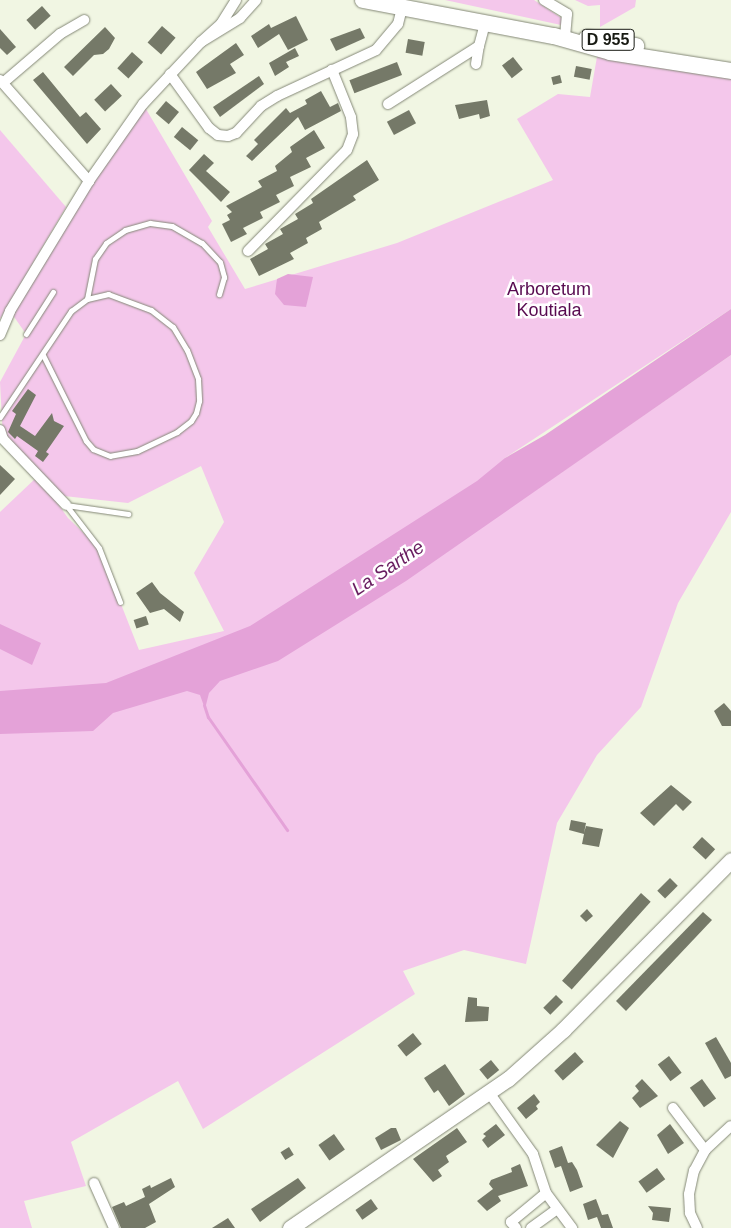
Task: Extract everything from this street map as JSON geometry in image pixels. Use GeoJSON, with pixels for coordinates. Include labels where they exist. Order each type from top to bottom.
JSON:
{"type":"FeatureCollection","features":[{"type":"Feature","properties":{"kind":"main road","name":"D 955"},"geometry":{"type":"LineString","coordinates":[[363,0],[565,38],[610,52],[676,61],[731,72]]}},
{"type":"Feature","properties":{"kind":"street"},"geometry":{"type":"LineString","coordinates":[[0,335],[10,311],[89,181],[143,104],[201,42],[221,24],[236,0]]}},
{"type":"Feature","properties":{"kind":"street"},"geometry":{"type":"LineString","coordinates":[[201,42],[240,18],[256,0]]}},
{"type":"Feature","properties":{"kind":"street"},"geometry":{"type":"LineString","coordinates":[[544,0],[567,14],[565,38]]}},
{"type":"Feature","properties":{"kind":"street"},"geometry":{"type":"LineString","coordinates":[[170,74],[208,128],[218,135],[228,136],[236,133],[261,106],[277,96],[381,45],[398,24],[402,8]]}},
{"type":"Feature","properties":{"kind":"street"},"geometry":{"type":"LineString","coordinates":[[84,20],[60,34],[2,81],[89,181]]}},
{"type":"Feature","properties":{"kind":"street"},"geometry":{"type":"LineString","coordinates":[[476,64],[485,23]]}},
{"type":"Feature","properties":{"kind":"street"},"geometry":{"type":"LineString","coordinates":[[388,104],[479,46]]}},
{"type":"Feature","properties":{"kind":"street"},"geometry":{"type":"LineString","coordinates":[[248,251],[346,150],[353,134],[350,117],[332,70]]}},
{"type":"Feature","properties":{"kind":"street"},"geometry":{"type":"LineString","coordinates":[[0,430],[2,439],[66,505]]}},
{"type":"Feature","properties":{"kind":"street"},"geometry":{"type":"LineString","coordinates":[[292,1228],[490,1094],[563,1030],[731,860]]}},
{"type":"Feature","properties":{"kind":"street"},"geometry":{"type":"LineString","coordinates":[[490,1094],[533,1154],[546,1193],[572,1228]]}},
{"type":"Feature","properties":{"kind":"street"},"geometry":{"type":"LineString","coordinates":[[673,1108],[705,1150]]}},
{"type":"Feature","properties":{"kind":"street"},"geometry":{"type":"LineString","coordinates":[[697,1228],[690,1213],[689,1194],[694,1171],[705,1150],[731,1126]]}},
{"type":"Feature","properties":{"kind":"street"},"geometry":{"type":"LineString","coordinates":[[94,1183],[114,1228]]}},
{"type":"Feature","properties":{"kind":"street"},"geometry":{"type":"LineString","coordinates":[[516,1228],[512,1222],[546,1193]]}},
{"type":"Feature","properties":{"kind":"street"},"geometry":{"type":"LineString","coordinates":[[531,1228],[557,1209]]}},
{"type":"Feature","properties":{"kind":"lane"},"geometry":{"type":"LineString","coordinates":[[87,299],[95,260],[106,243],[125,230],[150,223],[172,226],[202,243],[220,262],[224,277],[219,294]]}},
{"type":"Feature","properties":{"kind":"lane"},"geometry":{"type":"LineString","coordinates":[[26,334],[53,292]]}},
{"type":"Feature","properties":{"kind":"lane"},"geometry":{"type":"LineString","coordinates":[[0,417],[71,311],[87,299],[108,294],[125,298],[151,310],[173,327],[187,350],[198,379],[199,401],[191,421],[177,432],[137,451],[110,456],[92,449],[42,355]]}},
{"type":"Feature","properties":{"kind":"lane"},"geometry":{"type":"LineString","coordinates":[[66,505],[128,514]]}},
{"type":"Feature","properties":{"kind":"lane"},"geometry":{"type":"LineString","coordinates":[[66,505],[100,548],[120,602]]}},
{"type":"Feature","properties":{"kind":"green space"},"geometry":{"type":"Polygon","coordinates":[[[445,0],[534,0],[563,19],[561,25],[445,0]]]}},
{"type":"Feature","properties":{"kind":"green space"},"geometry":{"type":"Polygon","coordinates":[[[575,0],[636,0],[635,7],[600,27],[600,5],[588,6],[575,0]]]}},
{"type":"Feature","properties":{"kind":"green space","name":"Arboretum Koutiala"},"geometry":{"type":"Polygon","coordinates":[[[598,51],[731,74],[731,309],[505,458],[523,499],[731,355],[731,512],[678,603],[641,707],[597,755],[557,823],[526,964],[464,950],[403,971],[415,994],[203,1129],[178,1081],[71,1142],[86,1186],[24,1201],[32,1228],[0,1228],[0,512],[38,476],[68,518],[99,548],[139,650],[224,631],[194,573],[224,522],[201,466],[128,503],[64,496],[3,439],[0,382],[26,334],[10,311],[143,104],[212,221],[208,227],[245,289],[397,243],[553,180],[517,119],[558,94],[590,97],[598,51]]]}},
{"type":"Feature","properties":{"kind":"green space"},"geometry":{"type":"Polygon","coordinates":[[[0,130],[66,207],[0,319],[0,130]]]}},
{"type":"Feature","properties":{"kind":"water"},"geometry":{"type":"Polygon","coordinates":[[[288,274],[313,277],[306,307],[284,305],[275,294],[277,279],[288,274]]]}},
{"type":"Feature","properties":{"kind":"water","name":"La Sarthe"},"geometry":{"type":"Polygon","coordinates":[[[731,309],[731,355],[406,581],[278,661],[220,681],[209,693],[205,709],[200,695],[187,691],[113,713],[93,731],[0,734],[0,691],[106,683],[250,626],[477,481],[505,458],[545,435],[731,309]]]}},
{"type":"Feature","properties":{"kind":"water"},"geometry":{"type":"Polygon","coordinates":[[[0,624],[41,643],[32,665],[0,649],[0,624]]]}},
{"type":"Feature","properties":{"kind":"building"},"geometry":{"type":"Polygon","coordinates":[[[42,6],[51,16],[35,30],[26,20],[42,6]]]}},
{"type":"Feature","properties":{"kind":"building"},"geometry":{"type":"Polygon","coordinates":[[[296,16],[308,40],[288,50],[279,34],[258,48],[251,36],[269,24],[271,28],[296,16]]]}},
{"type":"Feature","properties":{"kind":"building"},"geometry":{"type":"Polygon","coordinates":[[[162,26],[176,38],[161,54],[148,43],[162,26]]]}},
{"type":"Feature","properties":{"kind":"building"},"geometry":{"type":"Polygon","coordinates":[[[105,27],[115,38],[109,49],[103,54],[94,55],[73,76],[64,67],[105,27]]]}},
{"type":"Feature","properties":{"kind":"building"},"geometry":{"type":"Polygon","coordinates":[[[360,28],[365,38],[336,51],[330,39],[360,28]]]}},
{"type":"Feature","properties":{"kind":"building"},"geometry":{"type":"Polygon","coordinates":[[[0,29],[16,47],[7,55],[0,48],[0,29]]]}},
{"type":"Feature","properties":{"kind":"building"},"geometry":{"type":"Polygon","coordinates":[[[408,39],[425,42],[422,56],[406,53],[408,39]]]}},
{"type":"Feature","properties":{"kind":"building"},"geometry":{"type":"Polygon","coordinates":[[[236,43],[244,55],[230,64],[236,73],[207,89],[196,72],[236,43]]]}},
{"type":"Feature","properties":{"kind":"building"},"geometry":{"type":"Polygon","coordinates":[[[295,48],[299,56],[286,62],[289,67],[275,76],[269,63],[295,48]]]}},
{"type":"Feature","properties":{"kind":"building"},"geometry":{"type":"Polygon","coordinates":[[[132,52],[143,62],[128,78],[117,68],[132,52]]]}},
{"type":"Feature","properties":{"kind":"building"},"geometry":{"type":"Polygon","coordinates":[[[513,57],[523,70],[512,78],[502,66],[513,57]]]}},
{"type":"Feature","properties":{"kind":"building"},"geometry":{"type":"Polygon","coordinates":[[[397,62],[402,75],[354,93],[349,80],[397,62]]]}},
{"type":"Feature","properties":{"kind":"building"},"geometry":{"type":"Polygon","coordinates":[[[576,66],[592,69],[590,80],[574,77],[576,66]]]}},
{"type":"Feature","properties":{"kind":"building"},"geometry":{"type":"Polygon","coordinates":[[[43,72],[80,117],[86,112],[101,129],[87,144],[33,80],[43,72]]]}},
{"type":"Feature","properties":{"kind":"building"},"geometry":{"type":"Polygon","coordinates":[[[560,75],[562,83],[553,85],[551,77],[560,75]]]}},
{"type":"Feature","properties":{"kind":"building"},"geometry":{"type":"Polygon","coordinates":[[[259,76],[264,84],[220,117],[213,107],[259,76]]]}},
{"type":"Feature","properties":{"kind":"building"},"geometry":{"type":"Polygon","coordinates":[[[111,84],[122,96],[105,111],[94,100],[111,84]]]}},
{"type":"Feature","properties":{"kind":"building"},"geometry":{"type":"Polygon","coordinates":[[[321,91],[330,107],[338,103],[341,111],[305,130],[298,117],[252,161],[246,156],[258,144],[254,140],[286,108],[290,113],[307,104],[305,100],[321,91]]]}},
{"type":"Feature","properties":{"kind":"building"},"geometry":{"type":"Polygon","coordinates":[[[487,100],[490,116],[480,119],[479,114],[459,119],[455,105],[487,100]]]}},
{"type":"Feature","properties":{"kind":"building"},"geometry":{"type":"Polygon","coordinates":[[[166,101],[179,112],[169,124],[156,113],[166,101]]]}},
{"type":"Feature","properties":{"kind":"building"},"geometry":{"type":"Polygon","coordinates":[[[409,110],[416,123],[394,135],[387,122],[409,110]]]}},
{"type":"Feature","properties":{"kind":"building"},"geometry":{"type":"Polygon","coordinates":[[[182,127],[198,140],[190,150],[174,137],[182,127]]]}},
{"type":"Feature","properties":{"kind":"building"},"geometry":{"type":"Polygon","coordinates":[[[314,130],[325,148],[306,158],[311,167],[290,177],[294,186],[276,195],[280,202],[260,212],[263,218],[243,228],[247,234],[231,242],[222,224],[230,220],[227,215],[232,212],[226,206],[262,187],[258,181],[277,171],[275,166],[292,152],[290,147],[314,130]]]}},
{"type":"Feature","properties":{"kind":"building"},"geometry":{"type":"Polygon","coordinates":[[[204,154],[214,163],[206,171],[230,192],[221,202],[189,170],[204,154]]]}},
{"type":"Feature","properties":{"kind":"building"},"geometry":{"type":"Polygon","coordinates":[[[367,160],[379,180],[353,196],[356,200],[319,222],[322,229],[306,238],[308,243],[290,253],[294,259],[259,276],[250,259],[268,249],[265,244],[283,234],[280,229],[298,219],[295,214],[313,203],[311,199],[367,160]]]}},
{"type":"Feature","properties":{"kind":"building"},"geometry":{"type":"Polygon","coordinates":[[[28,389],[36,395],[20,426],[35,436],[52,413],[54,421],[64,426],[46,452],[49,454],[43,462],[35,456],[38,451],[17,436],[15,439],[8,432],[16,414],[12,411],[28,389]]]}},
{"type":"Feature","properties":{"kind":"building"},"geometry":{"type":"Polygon","coordinates":[[[0,465],[15,479],[0,495],[0,465]]]}},
{"type":"Feature","properties":{"kind":"building"},"geometry":{"type":"Polygon","coordinates":[[[152,582],[160,593],[184,612],[180,622],[164,609],[150,613],[136,593],[152,582]]]}},
{"type":"Feature","properties":{"kind":"building"},"geometry":{"type":"Polygon","coordinates":[[[146,616],[149,625],[136,629],[134,620],[146,616]]]}},
{"type":"Feature","properties":{"kind":"building"},"geometry":{"type":"Polygon","coordinates":[[[724,703],[731,711],[731,726],[722,726],[714,711],[724,703]]]}},
{"type":"Feature","properties":{"kind":"building"},"geometry":{"type":"Polygon","coordinates":[[[671,785],[692,802],[683,811],[676,804],[654,826],[640,813],[671,785]]]}},
{"type":"Feature","properties":{"kind":"building"},"geometry":{"type":"Polygon","coordinates":[[[571,820],[586,823],[584,833],[586,826],[603,829],[599,847],[582,844],[584,834],[569,830],[571,820]]]}},
{"type":"Feature","properties":{"kind":"building"},"geometry":{"type":"Polygon","coordinates":[[[702,837],[715,849],[706,860],[692,847],[702,837]]]}},
{"type":"Feature","properties":{"kind":"building"},"geometry":{"type":"Polygon","coordinates":[[[670,878],[678,886],[665,899],[657,891],[670,878]]]}},
{"type":"Feature","properties":{"kind":"building"},"geometry":{"type":"Polygon","coordinates":[[[641,893],[651,902],[572,989],[562,981],[641,893]]]}},
{"type":"Feature","properties":{"kind":"building"},"geometry":{"type":"Polygon","coordinates":[[[587,909],[593,916],[586,922],[580,916],[587,909]]]}},
{"type":"Feature","properties":{"kind":"building"},"geometry":{"type":"Polygon","coordinates":[[[703,912],[712,920],[626,1011],[616,1001],[703,912]]]}},
{"type":"Feature","properties":{"kind":"building"},"geometry":{"type":"Polygon","coordinates":[[[556,995],[563,1002],[550,1015],[543,1008],[556,995]]]}},
{"type":"Feature","properties":{"kind":"building"},"geometry":{"type":"Polygon","coordinates":[[[468,997],[477,998],[477,1006],[489,1007],[488,1021],[465,1022],[468,997]]]}},
{"type":"Feature","properties":{"kind":"building"},"geometry":{"type":"Polygon","coordinates":[[[413,1033],[422,1044],[406,1056],[397,1046],[413,1033]]]}},
{"type":"Feature","properties":{"kind":"building"},"geometry":{"type":"Polygon","coordinates":[[[716,1037],[731,1063],[731,1076],[725,1079],[705,1043],[716,1037]]]}},
{"type":"Feature","properties":{"kind":"building"},"geometry":{"type":"Polygon","coordinates":[[[575,1052],[584,1062],[563,1080],[554,1071],[575,1052]]]}},
{"type":"Feature","properties":{"kind":"building"},"geometry":{"type":"Polygon","coordinates":[[[669,1056],[682,1073],[670,1081],[658,1064],[669,1056]]]}},
{"type":"Feature","properties":{"kind":"building"},"geometry":{"type":"Polygon","coordinates":[[[491,1060],[499,1070],[488,1080],[479,1069],[491,1060]]]}},
{"type":"Feature","properties":{"kind":"building"},"geometry":{"type":"Polygon","coordinates":[[[445,1064],[465,1094],[449,1106],[438,1090],[434,1093],[424,1078],[445,1064]]]}},
{"type":"Feature","properties":{"kind":"building"},"geometry":{"type":"Polygon","coordinates":[[[642,1079],[658,1096],[640,1108],[632,1098],[639,1091],[635,1086],[642,1079]]]}},
{"type":"Feature","properties":{"kind":"building"},"geometry":{"type":"Polygon","coordinates":[[[702,1079],[716,1098],[704,1107],[690,1088],[702,1079]]]}},
{"type":"Feature","properties":{"kind":"building"},"geometry":{"type":"Polygon","coordinates":[[[534,1094],[540,1102],[536,1106],[538,1109],[526,1119],[517,1108],[534,1094]]]}},
{"type":"Feature","properties":{"kind":"building"},"geometry":{"type":"Polygon","coordinates":[[[620,1121],[629,1128],[613,1158],[596,1145],[620,1121]]]}},
{"type":"Feature","properties":{"kind":"building"},"geometry":{"type":"Polygon","coordinates":[[[496,1124],[505,1135],[488,1148],[482,1140],[486,1136],[483,1134],[496,1124]]]}},
{"type":"Feature","properties":{"kind":"building"},"geometry":{"type":"Polygon","coordinates":[[[670,1124],[684,1143],[668,1154],[657,1135],[670,1124]]]}},
{"type":"Feature","properties":{"kind":"building"},"geometry":{"type":"Polygon","coordinates":[[[391,1128],[396,1128],[401,1140],[381,1150],[375,1138],[391,1128]]]}},
{"type":"Feature","properties":{"kind":"building"},"geometry":{"type":"Polygon","coordinates":[[[457,1128],[467,1142],[446,1156],[449,1162],[438,1170],[442,1176],[433,1182],[413,1159],[457,1128]]]}},
{"type":"Feature","properties":{"kind":"building"},"geometry":{"type":"Polygon","coordinates":[[[334,1134],[345,1150],[329,1160],[318,1145],[334,1134]]]}},
{"type":"Feature","properties":{"kind":"building"},"geometry":{"type":"Polygon","coordinates":[[[562,1146],[568,1163],[572,1162],[577,1170],[583,1187],[570,1192],[561,1166],[555,1168],[549,1151],[562,1146]]]}},
{"type":"Feature","properties":{"kind":"building"},"geometry":{"type":"Polygon","coordinates":[[[289,1147],[294,1155],[285,1160],[281,1152],[289,1147]]]}},
{"type":"Feature","properties":{"kind":"building"},"geometry":{"type":"Polygon","coordinates":[[[520,1164],[528,1186],[498,1196],[501,1201],[487,1211],[477,1201],[493,1189],[489,1184],[491,1180],[512,1172],[511,1168],[520,1164]]]}},
{"type":"Feature","properties":{"kind":"building"},"geometry":{"type":"Polygon","coordinates":[[[657,1168],[665,1179],[647,1193],[638,1182],[657,1168]]]}},
{"type":"Feature","properties":{"kind":"building"},"geometry":{"type":"Polygon","coordinates":[[[171,1178],[175,1187],[149,1204],[156,1222],[145,1228],[121,1228],[112,1207],[124,1202],[126,1206],[145,1197],[142,1189],[150,1185],[151,1188],[171,1178]]]}},
{"type":"Feature","properties":{"kind":"building"},"geometry":{"type":"Polygon","coordinates":[[[298,1178],[306,1188],[260,1222],[251,1209],[298,1178]]]}},
{"type":"Feature","properties":{"kind":"building"},"geometry":{"type":"Polygon","coordinates":[[[371,1199],[378,1209],[362,1220],[355,1210],[371,1199]]]}},
{"type":"Feature","properties":{"kind":"building"},"geometry":{"type":"Polygon","coordinates":[[[596,1199],[602,1215],[608,1214],[613,1228],[601,1228],[597,1217],[588,1220],[583,1204],[596,1199]]]}},
{"type":"Feature","properties":{"kind":"building"},"geometry":{"type":"Polygon","coordinates":[[[648,1206],[671,1208],[669,1222],[652,1220],[653,1213],[648,1206]]]}},
{"type":"Feature","properties":{"kind":"building"},"geometry":{"type":"Polygon","coordinates":[[[228,1218],[235,1228],[212,1228],[228,1218]]]}},
{"type":"Feature","properties":{"kind":"waterway"},"geometry":{"type":"LineString","coordinates":[[204,705],[208,717],[287,830]]}}]}
